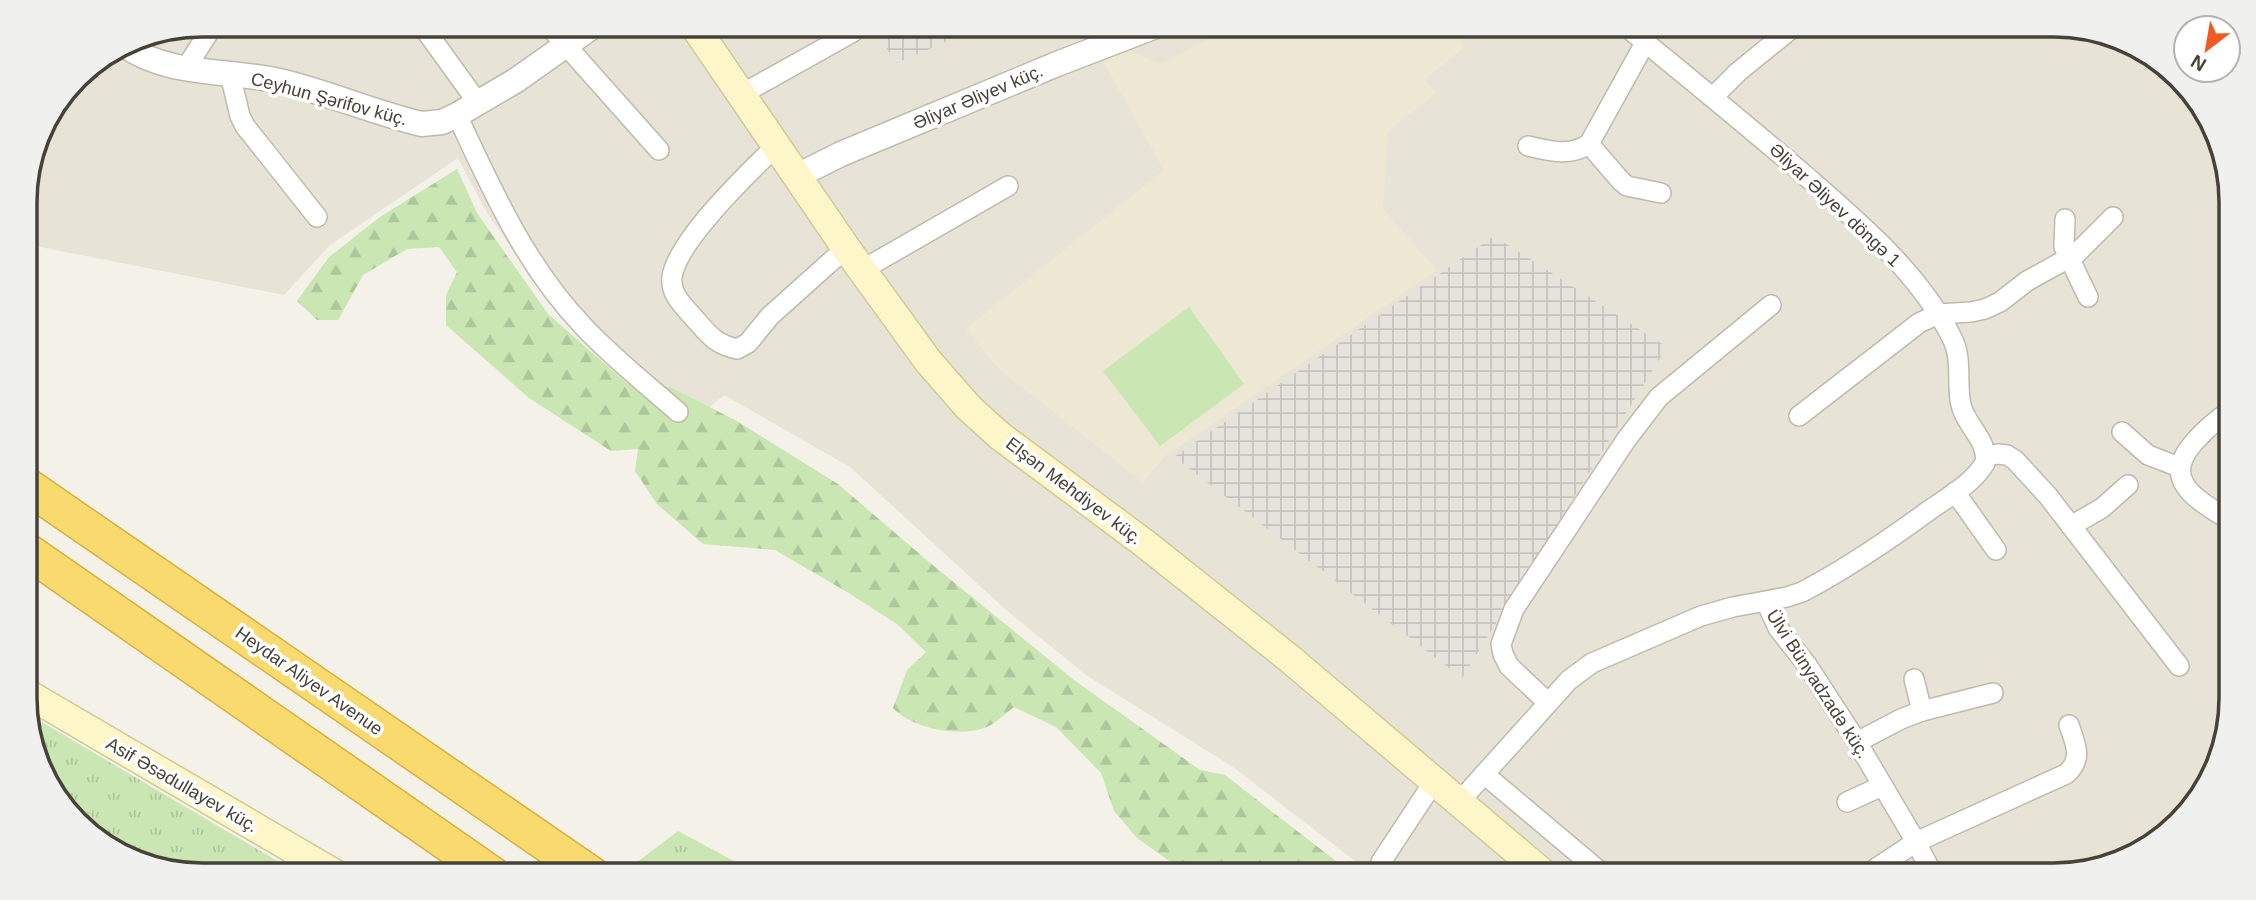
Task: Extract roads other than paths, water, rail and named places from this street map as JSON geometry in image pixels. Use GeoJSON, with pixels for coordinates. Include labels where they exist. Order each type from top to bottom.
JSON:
{"type":"FeatureCollection","features":[{"type":"Feature","properties":{"kind":"highway","name":"Heydar Aliyev Avenue"},"geometry":{"type":"LineString","coordinates":[[37,494],[575,863]]}},
{"type":"Feature","properties":{"kind":"highway"},"geometry":{"type":"LineString","coordinates":[[37,558],[474,863]]}},
{"type":"Feature","properties":{"kind":"main road","name":"Elşən Mehdiyev küç."},"geometry":{"type":"LineString","coordinates":[[702,37],[854,259],[945,382],[984,422],[1235,615],[1531,863]]}},
{"type":"Feature","properties":{"kind":"main road","name":"Asif Əsədullayev küç."},"geometry":{"type":"LineString","coordinates":[[37,699],[315,863]]}},
{"type":"Feature","properties":{"kind":"street"},"geometry":{"type":"LineString","coordinates":[[189,70],[191,61],[206,37]]}},
{"type":"Feature","properties":{"kind":"street"},"geometry":{"type":"LineString","coordinates":[[428,37],[468,109],[503,215],[555,294],[584,327],[678,412]]}},
{"type":"Feature","properties":{"kind":"street"},"geometry":{"type":"LineString","coordinates":[[558,37],[659,150]]}},
{"type":"Feature","properties":{"kind":"street","name":"Ceyhun Şərifov küç."},"geometry":{"type":"LineString","coordinates":[[135,51],[152,60],[189,70],[281,82],[422,124],[442,122],[468,109],[578,37]]}},
{"type":"Feature","properties":{"kind":"street"},"geometry":{"type":"LineString","coordinates":[[742,94],[844,37]]}},
{"type":"Feature","properties":{"kind":"street","name":"Əliyar Əliyev küç."},"geometry":{"type":"LineString","coordinates":[[797,176],[841,154],[1128,37]]}},
{"type":"Feature","properties":{"kind":"street","name":"Əliyar Əliyev döngə 1"},"geometry":{"type":"LineString","coordinates":[[1639,37],[1713,97],[1878,241],[1905,271],[1938,314],[1953,340],[1957,351],[1961,405],[1984,447],[1986,456]]}},
{"type":"Feature","properties":{"kind":"street"},"geometry":{"type":"LineString","coordinates":[[1713,97],[1738,72],[1781,37]]}},
{"type":"Feature","properties":{"kind":"street"},"geometry":{"type":"LineString","coordinates":[[1528,146],[1562,153],[1578,151],[1589,144],[1646,43]]}},
{"type":"Feature","properties":{"kind":"street"},"geometry":{"type":"LineString","coordinates":[[230,74],[245,126],[317,217]]}},
{"type":"Feature","properties":{"kind":"street"},"geometry":{"type":"LineString","coordinates":[[1589,144],[1627,186],[1661,193]]}},
{"type":"Feature","properties":{"kind":"street"},"geometry":{"type":"LineString","coordinates":[[776,145],[730,192],[678,258],[672,278],[675,296],[713,339],[723,346],[737,349],[748,343],[770,316],[854,259],[1008,186]]}},
{"type":"Feature","properties":{"kind":"street"},"geometry":{"type":"LineString","coordinates":[[1799,416],[1919,323],[1938,314],[1971,312],[2000,302],[2033,277],[2069,258],[2113,217]]}},
{"type":"Feature","properties":{"kind":"street"},"geometry":{"type":"LineString","coordinates":[[2065,219],[2064,247],[2088,297]]}},
{"type":"Feature","properties":{"kind":"street"},"geometry":{"type":"LineString","coordinates":[[1548,703],[1509,666],[1503,654],[1502,644],[1514,610],[1611,462],[1659,397],[1771,305]]}},
{"type":"Feature","properties":{"kind":"street"},"geometry":{"type":"LineString","coordinates":[[2219,418],[2188,448],[2179,467],[2185,485],[2195,496],[2219,513]]}},
{"type":"Feature","properties":{"kind":"street"},"geometry":{"type":"LineString","coordinates":[[2122,432],[2148,455],[2179,467]]}},
{"type":"Feature","properties":{"kind":"street"},"geometry":{"type":"LineString","coordinates":[[1766,602],[1787,597],[1818,583],[1887,541],[1955,492],[1980,470],[1986,456],[2007,455],[2015,460],[2048,496],[2179,666]]}},
{"type":"Feature","properties":{"kind":"street"},"geometry":{"type":"LineString","coordinates":[[2071,526],[2102,508],[2128,485]]}},
{"type":"Feature","properties":{"kind":"street"},"geometry":{"type":"LineString","coordinates":[[1955,492],[1996,550]]}},
{"type":"Feature","properties":{"kind":"street","name":"Ülvi Bünyadzadə küç."},"geometry":{"type":"LineString","coordinates":[[1460,801],[1569,680],[1592,663],[1701,615],[1766,602],[1778,628],[1814,675],[1857,741],[1927,863]]}},
{"type":"Feature","properties":{"kind":"street"},"geometry":{"type":"LineString","coordinates":[[1914,679],[1922,712]]}},
{"type":"Feature","properties":{"kind":"street"},"geometry":{"type":"LineString","coordinates":[[1857,741],[1922,712],[1993,694]]}},
{"type":"Feature","properties":{"kind":"street"},"geometry":{"type":"LineString","coordinates":[[1884,863],[1916,842],[2066,774],[2077,760],[2077,749],[2068,725]]}},
{"type":"Feature","properties":{"kind":"street"},"geometry":{"type":"LineString","coordinates":[[1484,774],[1590,863]]}},
{"type":"Feature","properties":{"kind":"street"},"geometry":{"type":"LineString","coordinates":[[1381,862],[1435,780]]}},
{"type":"Feature","properties":{"kind":"street"},"geometry":{"type":"LineString","coordinates":[[1847,802],[1882,786]]}}]}
